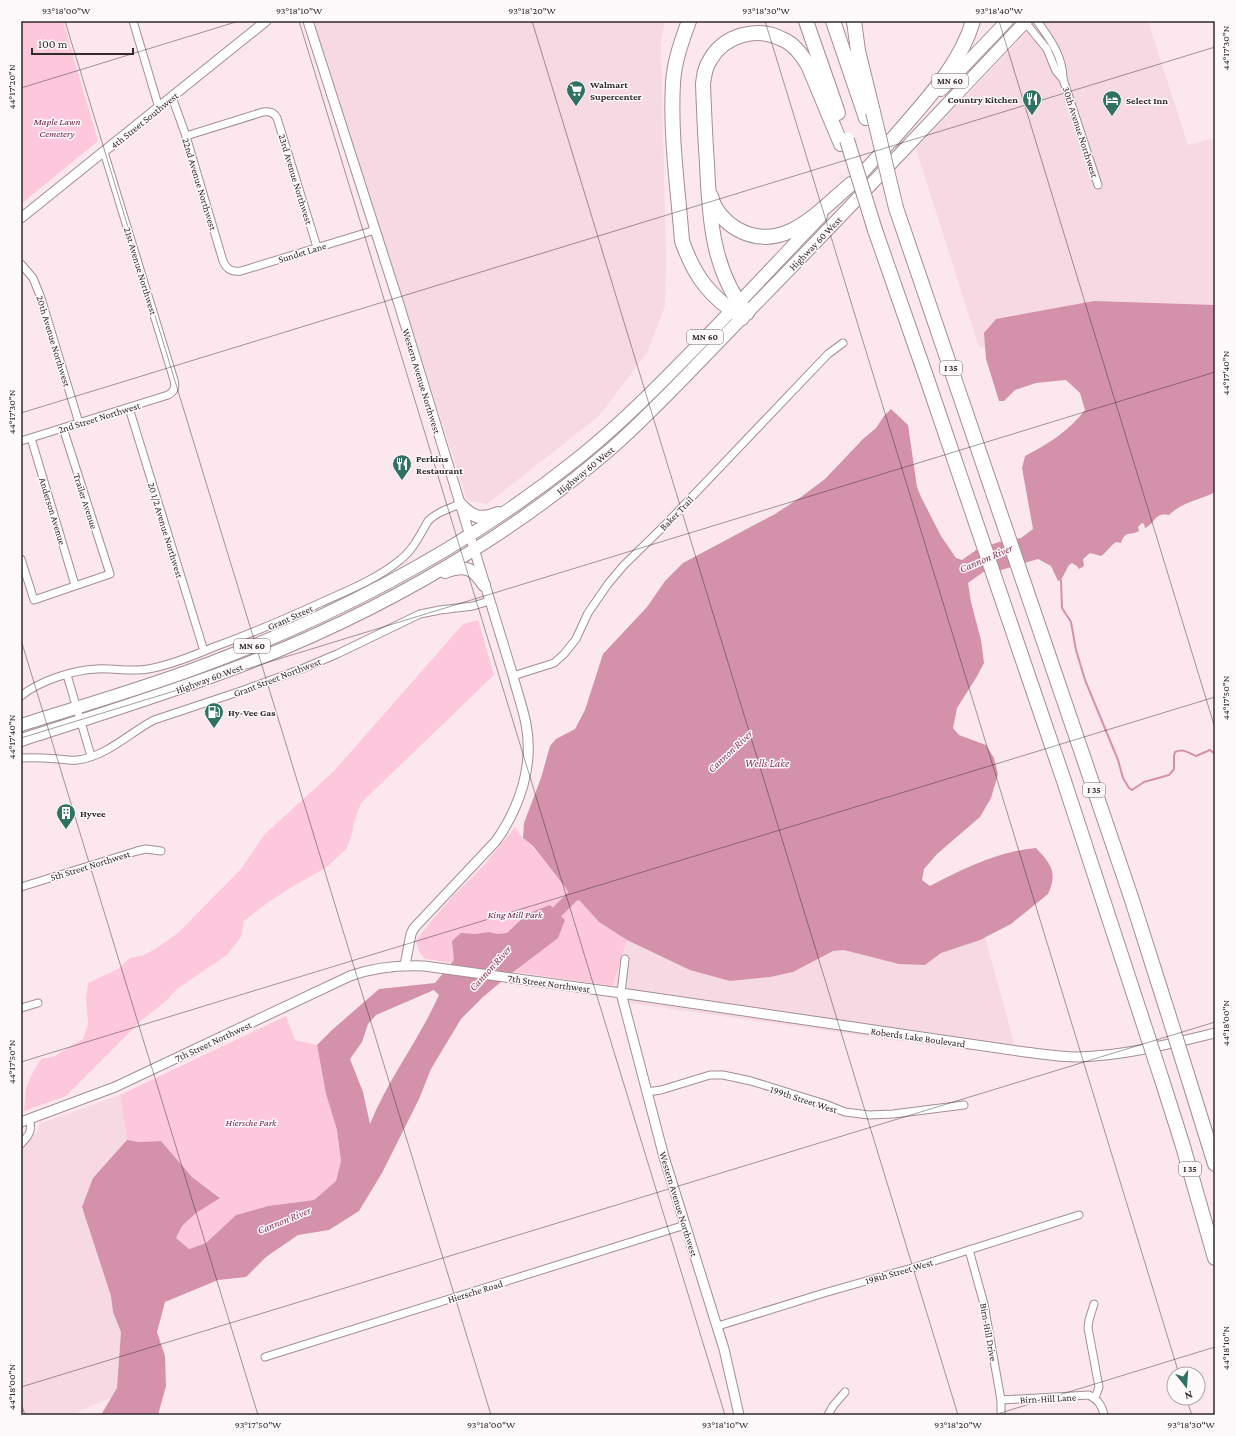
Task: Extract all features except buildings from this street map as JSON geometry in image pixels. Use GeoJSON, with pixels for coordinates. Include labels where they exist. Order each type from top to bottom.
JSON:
{"type":"FeatureCollection","features":[{"type":"Feature","properties":{"kind":"highway"},"geometry":{"type":"LineString","coordinates":[[689,21],[679,53],[673,82],[673,127],[682,241],[696,272],[713,295],[740,311]]}},
{"type":"Feature","properties":{"kind":"highway"},"geometry":{"type":"LineString","coordinates":[[806,21],[844,142]]}},
{"type":"Feature","properties":{"kind":"highway"},"geometry":{"type":"LineString","coordinates":[[833,21],[870,115]]}},
{"type":"Feature","properties":{"kind":"highway"},"geometry":{"type":"LineString","coordinates":[[854,21],[870,115]]}},
{"type":"Feature","properties":{"kind":"highway"},"geometry":{"type":"LineString","coordinates":[[892,140],[954,64],[973,21]]}},
{"type":"Feature","properties":{"kind":"highway"},"geometry":{"type":"LineString","coordinates":[[740,311],[725,276],[713,237],[709,211],[703,84],[709,61],[716,51],[725,43],[736,37],[760,33],[783,39],[802,54],[844,142]]}},
{"type":"Feature","properties":{"kind":"highway","name":"I 35"},"geometry":{"type":"LineString","coordinates":[[870,115],[896,208],[1128,890],[1215,1164]]}},
{"type":"Feature","properties":{"kind":"highway","name":"I 35"},"geometry":{"type":"LineString","coordinates":[[844,142],[1104,901],[1182,1143],[1215,1258]]}},
{"type":"Feature","properties":{"kind":"highway"},"geometry":{"type":"LineString","coordinates":[[708,184],[711,199],[722,218],[742,232],[754,236],[767,237],[779,236],[791,232],[801,226],[851,184]]}},
{"type":"Feature","properties":{"kind":"main road","name":"Highway 60 West"},"geometry":{"type":"LineString","coordinates":[[21,725],[208,664],[261,643],[366,594],[417,567],[470,536],[512,507],[573,462],[616,426],[669,375],[740,311],[851,184],[1007,21]]}},
{"type":"Feature","properties":{"kind":"main road","name":"Highway 60 West"},"geometry":{"type":"LineString","coordinates":[[21,740],[184,687],[252,662],[303,640],[360,613],[474,550],[546,501],[608,451],[740,311],[1028,21]]}},
{"type":"Feature","properties":{"kind":"main road"},"geometry":{"type":"LineString","coordinates":[[460,504],[467,512],[481,518],[512,507]]}},
{"type":"Feature","properties":{"kind":"main road"},"geometry":{"type":"LineString","coordinates":[[421,580],[450,570],[465,568],[474,571],[484,585]]}},
{"type":"Feature","properties":{"kind":"street"},"geometry":{"type":"LineString","coordinates":[[133,21],[159,108]]}},
{"type":"Feature","properties":{"kind":"street","name":"4th Street Southwest"},"geometry":{"type":"LineString","coordinates":[[21,218],[266,21]]}},
{"type":"Feature","properties":{"kind":"street","name":"Western Avenue Northwest"},"geometry":{"type":"LineString","coordinates":[[308,21],[376,230],[513,676],[526,724],[528,742],[523,788],[507,826],[496,841],[414,928],[411,934],[405,965]]}},
{"type":"Feature","properties":{"kind":"street","name":"30th Avenue Northwest"},"geometry":{"type":"LineString","coordinates":[[1028,21],[1047,49],[1056,71],[1063,79]]}},
{"type":"Feature","properties":{"kind":"street","name":"30th Avenue Northwest"},"geometry":{"type":"LineString","coordinates":[[1028,21],[1054,46],[1059,57],[1063,68],[1063,79],[1098,185]]}},
{"type":"Feature","properties":{"kind":"street","name":"22nd Avenue Northwest"},"geometry":{"type":"LineString","coordinates":[[172,97],[186,136],[224,261],[229,269]]}},
{"type":"Feature","properties":{"kind":"street","name":"23rd Avenue Northwest"},"geometry":{"type":"LineString","coordinates":[[186,136],[263,112],[267,111],[273,113],[277,118],[317,247]]}},
{"type":"Feature","properties":{"kind":"street","name":"21st Avenue Northwest"},"geometry":{"type":"LineString","coordinates":[[104,152],[174,380],[174,390]]}},
{"type":"Feature","properties":{"kind":"street","name":"Sundet Lane"},"geometry":{"type":"LineString","coordinates":[[229,269],[234,272],[241,271],[376,230]]}},
{"type":"Feature","properties":{"kind":"street","name":"20th Avenue Northwest"},"geometry":{"type":"LineString","coordinates":[[21,264],[32,278],[41,298],[79,423]]}},
{"type":"Feature","properties":{"kind":"street","name":"Baker Trail"},"geometry":{"type":"LineString","coordinates":[[513,676],[554,663],[564,654],[576,639],[588,613],[608,584],[624,565],[665,525],[828,354],[843,343]]}},
{"type":"Feature","properties":{"kind":"street","name":"2nd Street Northwest"},"geometry":{"type":"LineString","coordinates":[[21,441],[168,395],[174,390]]}},
{"type":"Feature","properties":{"kind":"street","name":"20 1/2 Avenue Northwest"},"geometry":{"type":"LineString","coordinates":[[129,408],[204,651]]}},
{"type":"Feature","properties":{"kind":"street","name":"Trailer Avenue"},"geometry":{"type":"LineString","coordinates":[[63,428],[110,574],[76,585]]}},
{"type":"Feature","properties":{"kind":"street","name":"Anderson Avenue"},"geometry":{"type":"LineString","coordinates":[[31,438],[76,585]]}},
{"type":"Feature","properties":{"kind":"street","name":"Grant Street"},"geometry":{"type":"LineString","coordinates":[[21,696],[37,686],[82,670],[98,669],[129,671],[145,670],[162,666],[204,651],[296,614],[379,574],[394,565],[411,550],[428,521],[432,517],[460,504]]}},
{"type":"Feature","properties":{"kind":"street"},"geometry":{"type":"LineString","coordinates":[[21,559],[34,600],[76,585]]}},
{"type":"Feature","properties":{"kind":"street","name":"Grant Street Northwest"},"geometry":{"type":"LineString","coordinates":[[21,758],[34,757],[78,760],[92,756],[104,751],[154,720],[241,692],[304,668],[420,614],[473,606],[489,601]]}},
{"type":"Feature","properties":{"kind":"street"},"geometry":{"type":"LineString","coordinates":[[67,675],[92,756]]}},
{"type":"Feature","properties":{"kind":"street","name":"5th Street Northwest"},"geometry":{"type":"LineString","coordinates":[[21,886],[137,851],[146,849],[161,851]]}},
{"type":"Feature","properties":{"kind":"street"},"geometry":{"type":"LineString","coordinates":[[621,993],[625,959]]}},
{"type":"Feature","properties":{"kind":"street","name":"7th Street Northwest"},"geometry":{"type":"LineString","coordinates":[[25,1120],[115,1087],[350,976],[385,966],[405,965],[440,968],[621,993]]}},
{"type":"Feature","properties":{"kind":"street","name":"Western Avenue Northwest"},"geometry":{"type":"LineString","coordinates":[[621,993],[660,1144],[718,1326],[729,1367],[739,1415]]}},
{"type":"Feature","properties":{"kind":"street","name":"Roberds Lake Boulevard"},"geometry":{"type":"LineString","coordinates":[[621,993],[1017,1051],[1062,1056],[1077,1057],[1110,1054],[1215,1033]]}},
{"type":"Feature","properties":{"kind":"street"},"geometry":{"type":"LineString","coordinates":[[21,1008],[38,1003]]}},
{"type":"Feature","properties":{"kind":"street","name":"199th Street West"},"geometry":{"type":"LineString","coordinates":[[647,1092],[661,1090],[710,1075],[751,1081],[825,1104],[845,1112],[870,1115],[893,1114],[964,1105]]}},
{"type":"Feature","properties":{"kind":"street"},"geometry":{"type":"LineString","coordinates":[[21,1144],[31,1131],[32,1126],[25,1120]]}},
{"type":"Feature","properties":{"kind":"street","name":"198th Street West"},"geometry":{"type":"LineString","coordinates":[[718,1326],[1079,1215]]}},
{"type":"Feature","properties":{"kind":"street","name":"Hiersche Road"},"geometry":{"type":"LineString","coordinates":[[265,1357],[685,1225]]}},
{"type":"Feature","properties":{"kind":"street","name":"Birn-Hill Drive"},"geometry":{"type":"LineString","coordinates":[[969,1250],[984,1304],[1001,1400],[1001,1415]]}},
{"type":"Feature","properties":{"kind":"street"},"geometry":{"type":"LineString","coordinates":[[1094,1304],[1088,1328],[1099,1388],[1095,1398],[1102,1407],[1104,1415]]}},
{"type":"Feature","properties":{"kind":"street"},"geometry":{"type":"LineString","coordinates":[[828,1415],[833,1406],[846,1392]]}},
{"type":"Feature","properties":{"kind":"street","name":"Birn-Hill Lane"},"geometry":{"type":"LineString","coordinates":[[1001,1400],[1089,1395],[1095,1398]]}},
{"type":"Feature","properties":{"kind":"shaded area"},"geometry":{"type":"Polygon","coordinates":[[[312,21],[665,21],[661,41],[666,260],[665,306],[647,353],[599,416],[487,504],[467,500],[312,21]]]}},
{"type":"Feature","properties":{"kind":"shaded area"},"geometry":{"type":"Polygon","coordinates":[[[1037,21],[1148,21],[1188,145],[1215,138],[1215,326],[1110,361],[979,347],[916,149],[1037,21]]]}},
{"type":"Feature","properties":{"kind":"shaded area"},"geometry":{"type":"Polygon","coordinates":[[[982,926],[1015,1046],[974,1040],[972,1051],[629,1003],[614,986],[627,940],[982,926]]]}},
{"type":"Feature","properties":{"kind":"shaded area"},"geometry":{"type":"Polygon","coordinates":[[[120,1095],[127,1140],[96,1195],[134,1388],[70,1415],[21,1415],[21,1149],[37,1132],[39,1124],[120,1095]]]}},
{"type":"Feature","properties":{"kind":"green space","name":"Maple Lawn Cemetery"},"geometry":{"type":"Polygon","coordinates":[[[21,21],[63,21],[98,141],[21,204],[21,21]]]}},
{"type":"Feature","properties":{"kind":"green space"},"geometry":{"type":"Polygon","coordinates":[[[478,620],[494,675],[361,803],[347,848],[327,867],[267,903],[244,921],[241,937],[227,955],[177,989],[165,1002],[142,1020],[66,1096],[24,1111],[26,1088],[41,1059],[55,1056],[83,1039],[88,1024],[86,998],[88,983],[118,969],[130,958],[144,955],[157,948],[178,933],[241,869],[265,834],[334,771],[463,624],[478,620]]]}},
{"type":"Feature","properties":{"kind":"green space","name":"King Mill Park"},"geometry":{"type":"Polygon","coordinates":[[[515,827],[565,887],[571,897],[580,901],[599,922],[627,940],[613,986],[425,959],[419,952],[416,941],[431,921],[453,896],[484,865],[515,827]]]}},
{"type":"Feature","properties":{"kind":"green space","name":"Hiersche Park"},"geometry":{"type":"Polygon","coordinates":[[[286,1016],[295,1040],[317,1045],[326,1094],[337,1130],[341,1161],[336,1181],[314,1200],[268,1206],[236,1215],[206,1243],[189,1249],[176,1238],[182,1226],[196,1213],[220,1197],[192,1177],[161,1141],[139,1142],[127,1140],[120,1095],[286,1016]]]}},
{"type":"Feature","properties":{"kind":"water","name":"Wells Lake"},"geometry":{"type":"Polygon","coordinates":[[[1094,301],[1215,305],[1215,492],[1185,504],[1169,515],[1164,514],[1158,516],[1149,526],[1145,528],[1144,524],[1142,523],[1138,527],[1139,531],[1124,536],[1121,543],[1116,542],[1101,556],[1090,553],[1083,559],[1084,566],[1079,569],[1072,563],[1069,565],[1061,580],[1058,581],[1051,566],[1038,559],[991,573],[989,568],[968,583],[971,602],[981,640],[984,663],[957,708],[953,728],[959,735],[986,745],[994,758],[998,774],[991,798],[980,817],[937,854],[924,869],[922,880],[930,886],[968,867],[994,857],[1036,848],[1046,859],[1053,874],[1048,894],[1011,924],[980,940],[941,953],[925,965],[899,964],[844,950],[833,951],[793,972],[770,977],[730,981],[690,970],[627,940],[599,922],[580,901],[571,897],[533,846],[523,838],[524,823],[541,778],[550,746],[556,739],[575,729],[585,710],[603,654],[647,607],[665,581],[683,563],[775,514],[801,497],[825,479],[863,439],[876,428],[891,409],[908,425],[917,487],[941,536],[956,558],[962,560],[976,550],[999,542],[1021,538],[1033,529],[1022,468],[1025,456],[1042,447],[1065,431],[1085,410],[1080,393],[1066,380],[1036,383],[1015,390],[1004,401],[999,401],[986,359],[984,333],[996,319],[1094,301]]]}},
{"type":"Feature","properties":{"kind":"water"},"geometry":{"type":"Polygon","coordinates":[[[550,905],[565,920],[558,938],[508,976],[483,997],[461,1019],[431,1069],[419,1099],[382,1173],[359,1211],[329,1230],[298,1235],[266,1257],[246,1277],[218,1280],[165,1302],[157,1332],[165,1356],[166,1386],[158,1415],[101,1415],[117,1388],[121,1332],[113,1312],[111,1296],[82,1207],[93,1178],[127,1140],[139,1142],[161,1141],[192,1177],[220,1198],[196,1213],[182,1226],[176,1238],[189,1249],[206,1243],[236,1215],[268,1206],[314,1200],[336,1181],[341,1161],[337,1130],[326,1094],[317,1045],[379,989],[435,983],[454,960],[452,941],[461,933],[507,933],[527,914],[550,905]],[[434,990],[376,1015],[368,1024],[362,1042],[350,1059],[363,1092],[370,1124],[377,1107],[431,1012],[439,995],[434,990]]]}},
{"type":"Feature","properties":{"kind":"waterway"},"geometry":{"type":"LineString","coordinates":[[1061,580],[1062,608],[1071,622],[1076,650],[1085,680],[1118,760],[1123,778],[1129,788],[1132,790],[1144,782],[1169,775],[1174,769],[1175,752],[1183,751],[1196,756],[1210,750],[1215,754]]}},
{"type":"Feature","properties":{"kind":"waterway","name":"Cannon River"},"geometry":{"type":"LineString","coordinates":[[543,921],[556,913],[583,886]]}},
{"type":"Feature","properties":{"kind":"place","name":"Walmart Supercenter"},"geometry":{"type":"Point","coordinates":[576,107]}},
{"type":"Feature","properties":{"kind":"place","name":"Country Kitchen"},"geometry":{"type":"Point","coordinates":[1032,116]}},
{"type":"Feature","properties":{"kind":"place","name":"Select Inn"},"geometry":{"type":"Point","coordinates":[1112,117]}},
{"type":"Feature","properties":{"kind":"place","name":"Perkins Restaurant"},"geometry":{"type":"Point","coordinates":[402,481]}},
{"type":"Feature","properties":{"kind":"place","name":"Hy-Vee Gas"},"geometry":{"type":"Point","coordinates":[214,729]}},
{"type":"Feature","properties":{"kind":"place","name":"Hyvee"},"geometry":{"type":"Point","coordinates":[66,830]}}]}
